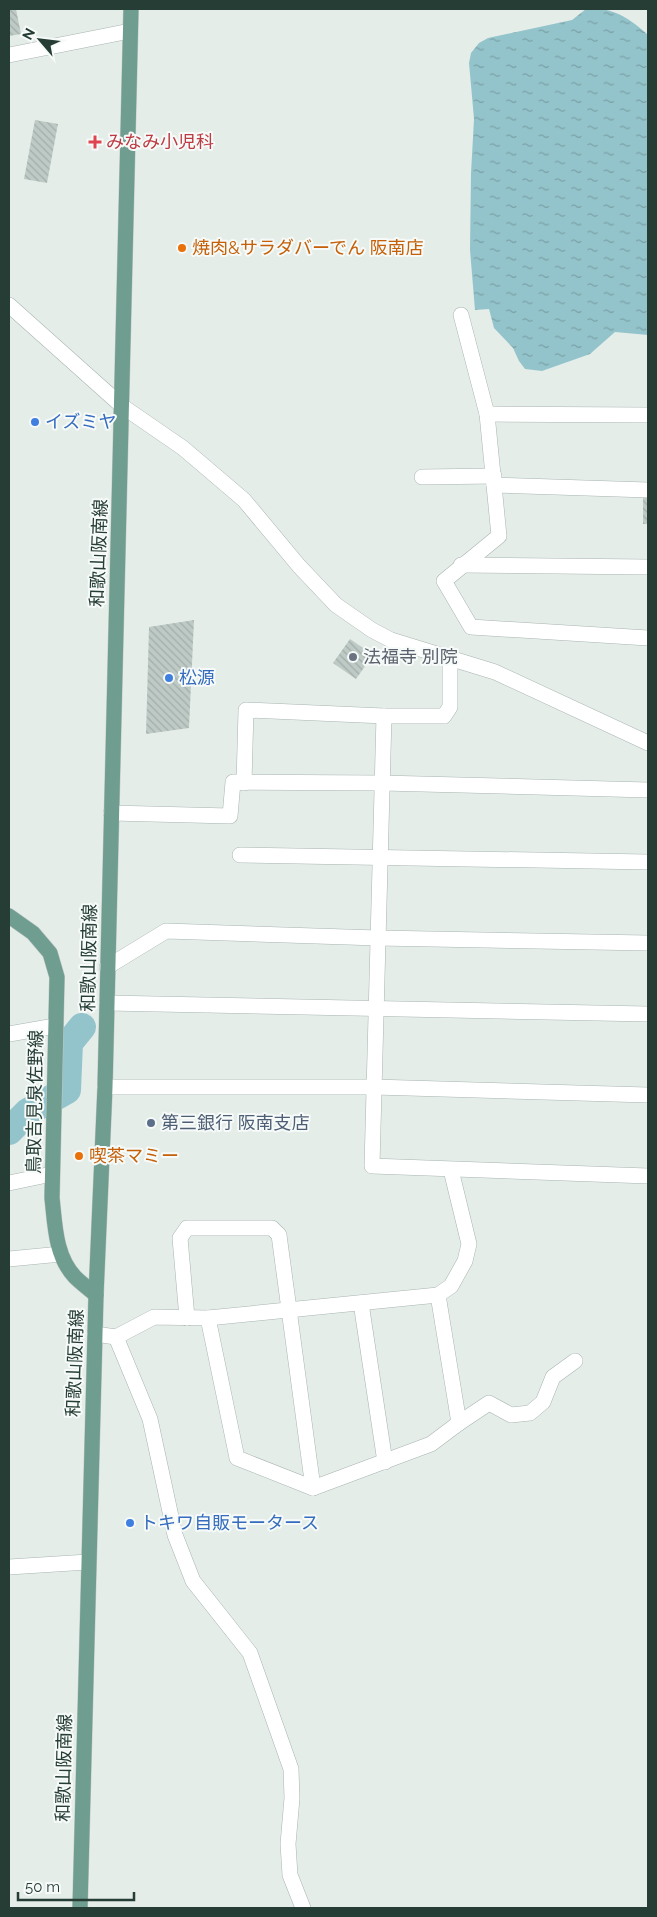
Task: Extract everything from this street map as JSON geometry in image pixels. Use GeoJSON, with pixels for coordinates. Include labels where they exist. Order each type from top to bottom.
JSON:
{"type":"FeatureCollection","features":[{"type":"Feature","properties":{"kind":"main road","name":"和歌山阪南線"},"geometry":{"type":"LineString","coordinates":[[80,1908],[96,1295],[105,1087],[131,9]]}},
{"type":"Feature","properties":{"kind":"main road","name":"鳥取吉見泉佐野線"},"geometry":{"type":"LineString","coordinates":[[9,916],[33,933],[50,953],[57,977],[52,1174],[54,1222],[60,1254],[73,1275],[96,1295]]}},
{"type":"Feature","properties":{"kind":"street"},"geometry":{"type":"LineString","coordinates":[[9,55],[130,31]]}},
{"type":"Feature","properties":{"kind":"street"},"geometry":{"type":"LineString","coordinates":[[9,305],[122,406],[183,448],[244,500],[299,566],[336,605],[372,630],[391,640],[495,672],[648,743]]}},
{"type":"Feature","properties":{"kind":"street"},"geometry":{"type":"LineString","coordinates":[[461,315],[487,414],[500,536],[444,581],[471,627],[648,638]]}},
{"type":"Feature","properties":{"kind":"street"},"geometry":{"type":"LineString","coordinates":[[487,414],[648,415]]}},
{"type":"Feature","properties":{"kind":"street"},"geometry":{"type":"LineString","coordinates":[[422,477],[648,490]]}},
{"type":"Feature","properties":{"kind":"street"},"geometry":{"type":"LineString","coordinates":[[461,566],[648,567]]}},
{"type":"Feature","properties":{"kind":"street"},"geometry":{"type":"LineString","coordinates":[[244,782],[246,710],[384,716],[444,716],[450,707],[450,658]]}},
{"type":"Feature","properties":{"kind":"street"},"geometry":{"type":"LineString","coordinates":[[384,716],[372,1166],[648,1176]]}},
{"type":"Feature","properties":{"kind":"street"},"geometry":{"type":"LineString","coordinates":[[111,813],[230,816],[233,782],[382,783],[648,790]]}},
{"type":"Feature","properties":{"kind":"street"},"geometry":{"type":"LineString","coordinates":[[240,855],[648,862]]}},
{"type":"Feature","properties":{"kind":"street"},"geometry":{"type":"LineString","coordinates":[[107,967],[166,931],[378,938],[648,943]]}},
{"type":"Feature","properties":{"kind":"street"},"geometry":{"type":"LineString","coordinates":[[107,1003],[648,1014]]}},
{"type":"Feature","properties":{"kind":"street"},"geometry":{"type":"LineString","coordinates":[[9,1034],[55,1026]]}},
{"type":"Feature","properties":{"kind":"street"},"geometry":{"type":"LineString","coordinates":[[105,1087],[374,1087],[648,1094]]}},
{"type":"Feature","properties":{"kind":"street"},"geometry":{"type":"LineString","coordinates":[[95,1334],[116,1337],[154,1317],[208,1318],[438,1295],[451,1286],[466,1261],[469,1244],[451,1170]]}},
{"type":"Feature","properties":{"kind":"street"},"geometry":{"type":"LineString","coordinates":[[9,1183],[52,1174]]}},
{"type":"Feature","properties":{"kind":"street"},"geometry":{"type":"LineString","coordinates":[[187,1318],[180,1238],[187,1228],[272,1228],[279,1235],[313,1488]]}},
{"type":"Feature","properties":{"kind":"street"},"geometry":{"type":"LineString","coordinates":[[9,1259],[60,1254]]}},
{"type":"Feature","properties":{"kind":"street"},"geometry":{"type":"LineString","coordinates":[[438,1295],[459,1423]]}},
{"type":"Feature","properties":{"kind":"street"},"geometry":{"type":"LineString","coordinates":[[360,1303],[385,1462]]}},
{"type":"Feature","properties":{"kind":"street"},"geometry":{"type":"LineString","coordinates":[[208,1318],[237,1458],[313,1488],[431,1444],[489,1403],[512,1415],[530,1413],[543,1402],[553,1377],[575,1362]]}},
{"type":"Feature","properties":{"kind":"street"},"geometry":{"type":"LineString","coordinates":[[116,1337],[150,1420],[175,1535],[193,1581],[250,1653],[291,1769],[292,1798],[288,1844],[290,1874],[303,1908]]}},
{"type":"Feature","properties":{"kind":"street"},"geometry":{"type":"LineString","coordinates":[[9,1567],[88,1562]]}},
{"type":"Feature","properties":{"kind":"water"},"geometry":{"type":"Polygon","coordinates":[[[586,9],[604,10],[620,15],[648,35],[648,335],[615,332],[590,354],[542,371],[525,369],[513,348],[494,328],[489,309],[475,310],[470,250],[474,119],[469,63],[471,53],[479,43],[488,38],[572,20],[586,9]]]}},
{"type":"Feature","properties":{"kind":"building"},"geometry":{"type":"Polygon","coordinates":[[[9,9],[16,9],[21,34],[9,36],[9,9]]]}},
{"type":"Feature","properties":{"kind":"building"},"geometry":{"type":"Polygon","coordinates":[[[35,120],[58,124],[47,183],[24,179],[35,120]]]}},
{"type":"Feature","properties":{"kind":"building"},"geometry":{"type":"Polygon","coordinates":[[[643,496],[648,496],[648,524],[643,524],[643,496]]]}},
{"type":"Feature","properties":{"kind":"building","name":"松源"},"geometry":{"type":"Polygon","coordinates":[[[194,620],[189,728],[146,734],[149,627],[194,620]]]}},
{"type":"Feature","properties":{"kind":"building"},"geometry":{"type":"Polygon","coordinates":[[[350,639],[373,655],[356,679],[333,663],[350,639]]]}},
{"type":"Feature","properties":{"kind":"waterway"},"geometry":{"type":"LineString","coordinates":[[9,1131],[28,1112],[67,1090],[69,1043],[82,1027]]}},
{"type":"Feature","properties":{"kind":"place","name":"みなみ小児科"},"geometry":{"type":"Point","coordinates":[95,142]}},
{"type":"Feature","properties":{"kind":"place","name":"焼肉&サラダバーでん 阪南店"},"geometry":{"type":"Point","coordinates":[182,248]}},
{"type":"Feature","properties":{"kind":"place","name":"イズミヤ"},"geometry":{"type":"Point","coordinates":[35,422]}},
{"type":"Feature","properties":{"kind":"place","name":"法福寺 別院"},"geometry":{"type":"Point","coordinates":[353,657]}},
{"type":"Feature","properties":{"kind":"place","name":"松源"},"geometry":{"type":"Point","coordinates":[169,678]}},
{"type":"Feature","properties":{"kind":"place","name":"第三銀行 阪南支店"},"geometry":{"type":"Point","coordinates":[151,1123]}},
{"type":"Feature","properties":{"kind":"place","name":"喫茶マミー"},"geometry":{"type":"Point","coordinates":[79,1156]}},
{"type":"Feature","properties":{"kind":"place","name":"トキワ自販モータース"},"geometry":{"type":"Point","coordinates":[130,1523]}}]}
